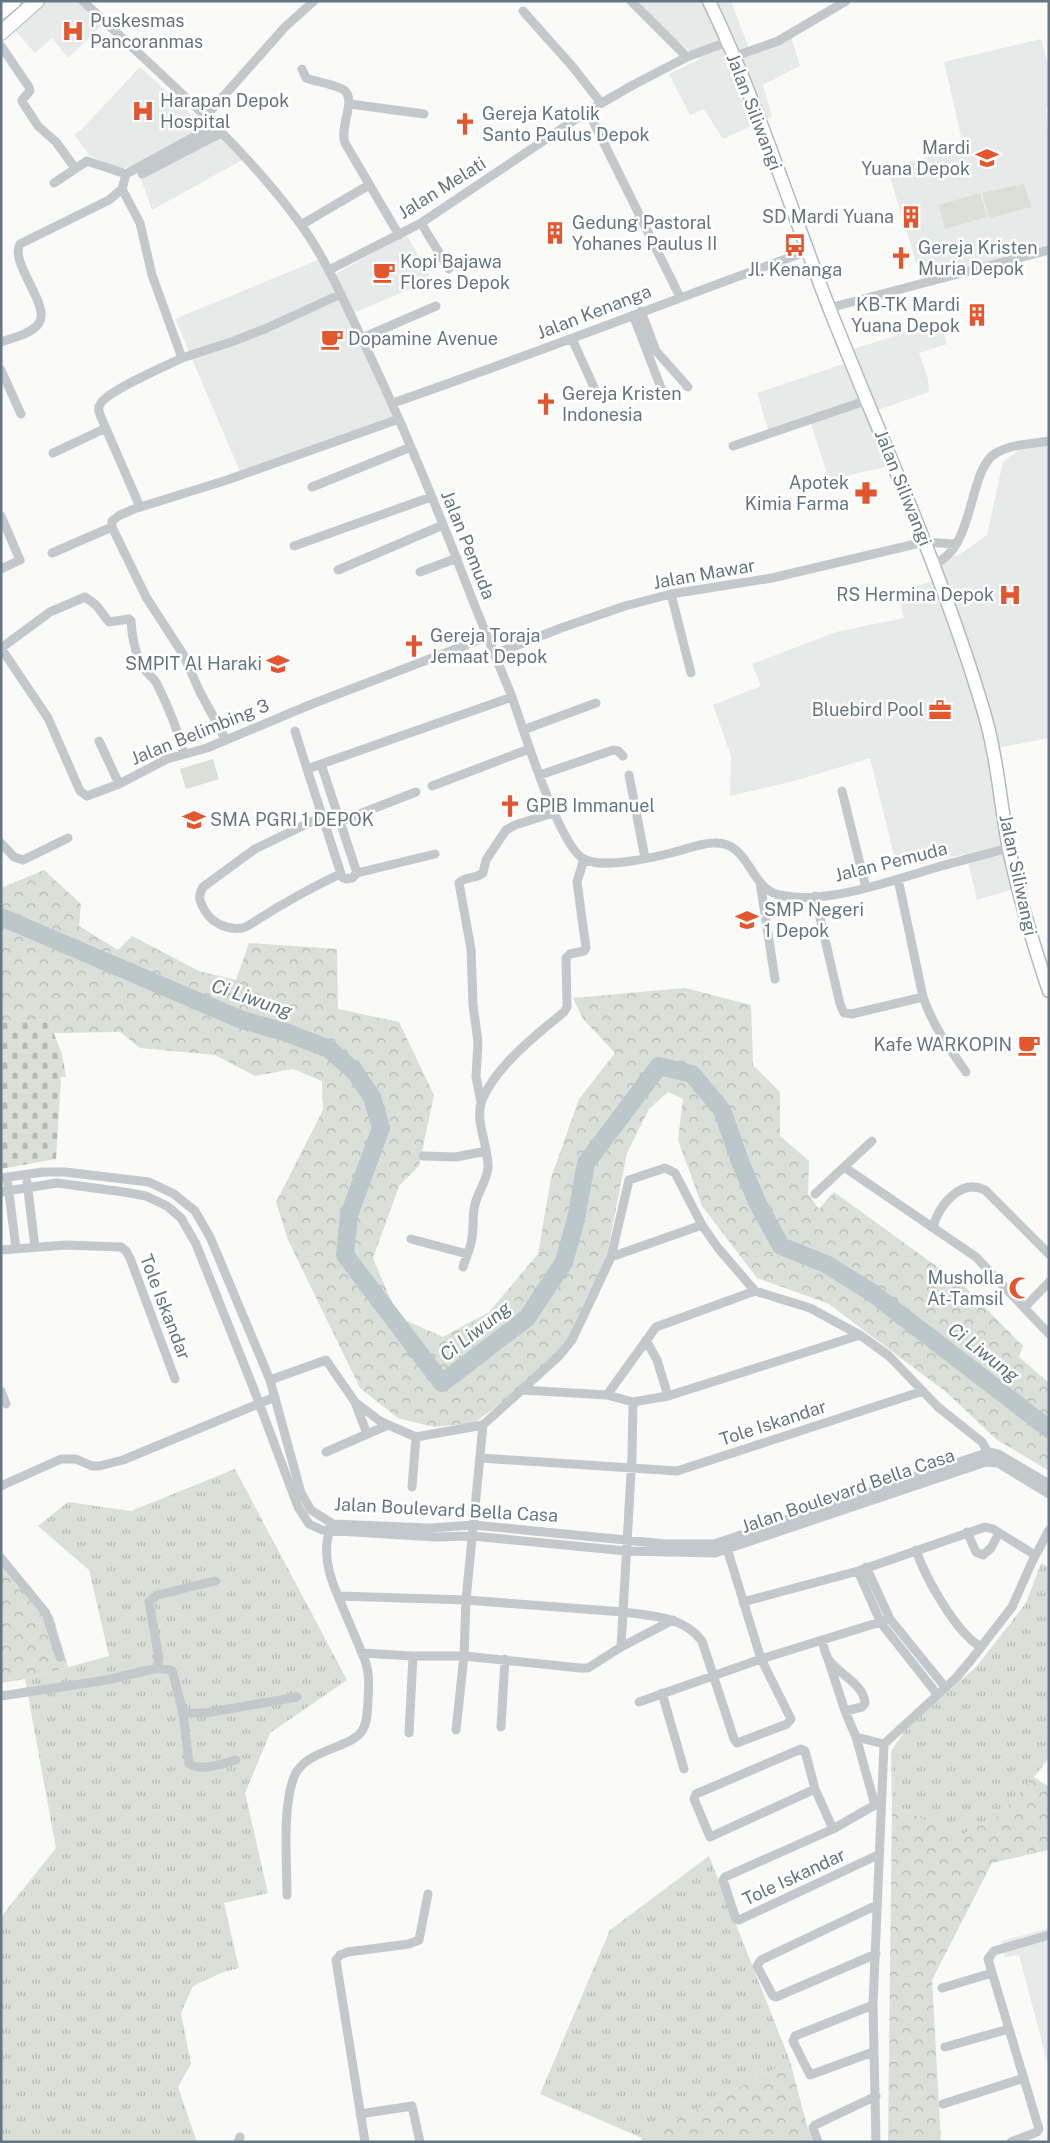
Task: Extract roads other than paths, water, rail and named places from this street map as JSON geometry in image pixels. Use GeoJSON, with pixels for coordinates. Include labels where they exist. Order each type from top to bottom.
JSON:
{"type":"FeatureCollection","features":[{"type":"Feature","properties":{"kind":"main road"},"geometry":{"type":"LineString","coordinates":[[1,12],[14,1]]}},
{"type":"Feature","properties":{"kind":"main road"},"geometry":{"type":"LineString","coordinates":[[1,33],[38,1]]}},
{"type":"Feature","properties":{"kind":"main road","name":"Jalan Siliwangi"},"geometry":{"type":"LineString","coordinates":[[709,1],[734,57],[829,308],[934,564],[964,646],[989,730],[1009,848],[1033,946],[1049,991]]}},
{"type":"Feature","properties":{"kind":"street","name":"Jalan Pemuda"},"geometry":{"type":"LineString","coordinates":[[83,1],[205,117],[269,185],[301,225],[328,270],[362,338],[411,447],[512,697],[554,813],[574,849],[584,859],[609,863],[645,858],[719,842],[728,845],[742,854],[760,882],[777,894],[815,896],[866,888],[1009,848]]}},
{"type":"Feature","properties":{"kind":"street"},"geometry":{"type":"LineString","coordinates":[[205,117],[285,26],[314,1]]}},
{"type":"Feature","properties":{"kind":"street"},"geometry":{"type":"LineString","coordinates":[[631,1],[687,57]]}},
{"type":"Feature","properties":{"kind":"street"},"geometry":{"type":"LineString","coordinates":[[734,57],[778,41],[846,1]]}},
{"type":"Feature","properties":{"kind":"street"},"geometry":{"type":"LineString","coordinates":[[524,11],[601,103]]}},
{"type":"Feature","properties":{"kind":"street","name":"Jalan Melati"},"geometry":{"type":"LineString","coordinates":[[328,270],[421,223],[549,141],[601,103],[687,57],[727,42]]}},
{"type":"Feature","properties":{"kind":"street"},"geometry":{"type":"LineString","coordinates":[[1,46],[29,87],[30,91],[22,100],[22,103],[38,126],[56,142],[75,168]]}},
{"type":"Feature","properties":{"kind":"street"},"geometry":{"type":"LineString","coordinates":[[302,69],[306,78],[346,92],[350,104],[342,136],[399,235]]}},
{"type":"Feature","properties":{"kind":"street"},"geometry":{"type":"LineString","coordinates":[[350,104],[424,114]]}},
{"type":"Feature","properties":{"kind":"street"},"geometry":{"type":"LineString","coordinates":[[588,111],[680,297]]}},
{"type":"Feature","properties":{"kind":"street"},"geometry":{"type":"LineString","coordinates":[[1,342],[30,330],[38,325],[41,318],[40,308],[18,254],[20,244],[109,200],[122,189],[126,174],[214,126]]}},
{"type":"Feature","properties":{"kind":"street"},"geometry":{"type":"LineString","coordinates":[[142,174],[221,133]]}},
{"type":"Feature","properties":{"kind":"street"},"geometry":{"type":"LineString","coordinates":[[54,183],[75,168],[91,161],[126,174]]}},
{"type":"Feature","properties":{"kind":"street"},"geometry":{"type":"LineString","coordinates":[[301,225],[369,185]]}},
{"type":"Feature","properties":{"kind":"street"},"geometry":{"type":"LineString","coordinates":[[122,189],[140,223],[152,275],[182,358]]}},
{"type":"Feature","properties":{"kind":"street"},"geometry":{"type":"LineString","coordinates":[[421,223],[449,269]]}},
{"type":"Feature","properties":{"kind":"street"},"geometry":{"type":"LineString","coordinates":[[829,308],[1049,250]]}},
{"type":"Feature","properties":{"kind":"street","name":"Jalan Kenanga"},"geometry":{"type":"LineString","coordinates":[[392,403],[572,339],[637,313],[808,251]]}},
{"type":"Feature","properties":{"kind":"street"},"geometry":{"type":"LineString","coordinates":[[140,507],[98,409],[102,401],[132,382],[182,358],[242,338],[341,294]]}},
{"type":"Feature","properties":{"kind":"street"},"geometry":{"type":"LineString","coordinates":[[362,338],[436,306]]}},
{"type":"Feature","properties":{"kind":"street"},"geometry":{"type":"LineString","coordinates":[[637,313],[656,351],[688,387]]}},
{"type":"Feature","properties":{"kind":"street"},"geometry":{"type":"LineString","coordinates":[[637,313],[663,393]]}},
{"type":"Feature","properties":{"kind":"street"},"geometry":{"type":"LineString","coordinates":[[572,339],[599,398]]}},
{"type":"Feature","properties":{"kind":"street"},"geometry":{"type":"LineString","coordinates":[[1,370],[21,414]]}},
{"type":"Feature","properties":{"kind":"street"},"geometry":{"type":"LineString","coordinates":[[733,446],[868,400]]}},
{"type":"Feature","properties":{"kind":"street"},"geometry":{"type":"LineString","coordinates":[[226,740],[200,692],[183,654],[146,597],[112,528],[112,521],[116,517],[140,507],[228,480],[399,419]]}},
{"type":"Feature","properties":{"kind":"street"},"geometry":{"type":"LineString","coordinates":[[52,453],[106,428]]}},
{"type":"Feature","properties":{"kind":"street"},"geometry":{"type":"LineString","coordinates":[[934,564],[948,557],[956,544],[967,520],[983,469],[991,457],[1004,450],[1049,441]]}},
{"type":"Feature","properties":{"kind":"street"},"geometry":{"type":"LineString","coordinates":[[312,487],[411,447]]}},
{"type":"Feature","properties":{"kind":"street"},"geometry":{"type":"LineString","coordinates":[[294,546],[431,496]]}},
{"type":"Feature","properties":{"kind":"street"},"geometry":{"type":"LineString","coordinates":[[1,516],[20,560],[1,569]]}},
{"type":"Feature","properties":{"kind":"street"},"geometry":{"type":"LineString","coordinates":[[338,570],[443,524]]}},
{"type":"Feature","properties":{"kind":"street"},"geometry":{"type":"LineString","coordinates":[[52,553],[112,528]]}},
{"type":"Feature","properties":{"kind":"street","name":"Jalan Mawar"},"geometry":{"type":"LineString","coordinates":[[495,654],[513,645],[570,624],[670,594],[772,578],[924,542],[956,544]]}},
{"type":"Feature","properties":{"kind":"street"},"geometry":{"type":"LineString","coordinates":[[420,572],[457,558]]}},
{"type":"Feature","properties":{"kind":"street"},"geometry":{"type":"LineString","coordinates":[[670,594],[691,673]]}},
{"type":"Feature","properties":{"kind":"street"},"geometry":{"type":"LineString","coordinates":[[1,648],[50,612],[85,597],[96,605],[109,622],[131,621],[132,639],[136,652],[144,669],[157,684],[178,734],[184,754]]}},
{"type":"Feature","properties":{"kind":"street","name":"Jalan Belimbing 3"},"geometry":{"type":"LineString","coordinates":[[1,648],[48,718],[82,794],[91,796],[119,784],[155,764],[226,740],[312,704],[487,637]]}},
{"type":"Feature","properties":{"kind":"street"},"geometry":{"type":"LineString","coordinates":[[306,769],[512,697]]}},
{"type":"Feature","properties":{"kind":"street"},"geometry":{"type":"LineString","coordinates":[[523,730],[596,703]]}},
{"type":"Feature","properties":{"kind":"street"},"geometry":{"type":"LineString","coordinates":[[295,731],[340,874],[346,879],[352,878],[356,873],[436,854]]}},
{"type":"Feature","properties":{"kind":"street"},"geometry":{"type":"LineString","coordinates":[[99,741],[119,784]]}},
{"type":"Feature","properties":{"kind":"street"},"geometry":{"type":"LineString","coordinates":[[432,786],[529,748]]}},
{"type":"Feature","properties":{"kind":"street"},"geometry":{"type":"LineString","coordinates":[[540,775],[613,750],[618,751],[623,756]]}},
{"type":"Feature","properties":{"kind":"street"},"geometry":{"type":"LineString","coordinates":[[321,764],[356,873]]}},
{"type":"Feature","properties":{"kind":"street"},"geometry":{"type":"LineString","coordinates":[[629,775],[645,858]]}},
{"type":"Feature","properties":{"kind":"street"},"geometry":{"type":"LineString","coordinates":[[842,791],[866,888]]}},
{"type":"Feature","properties":{"kind":"street"},"geometry":{"type":"LineString","coordinates":[[339,822],[416,792]]}},
{"type":"Feature","properties":{"kind":"street"},"geometry":{"type":"LineString","coordinates":[[463,1267],[472,1237],[475,1203],[487,1174],[486,1151],[480,1120],[481,1102],[476,1077],[478,1042],[473,1005],[471,949],[459,883],[464,879],[483,873],[486,860],[506,830],[515,825],[554,813]]}},
{"type":"Feature","properties":{"kind":"street"},"geometry":{"type":"LineString","coordinates":[[321,818],[255,849],[239,859],[203,887],[199,893],[199,900],[206,913],[216,923],[223,926],[243,928],[288,900],[340,874]]}},
{"type":"Feature","properties":{"kind":"street"},"geometry":{"type":"LineString","coordinates":[[1,843],[14,857],[22,860],[68,838]]}},
{"type":"Feature","properties":{"kind":"street"},"geometry":{"type":"LineString","coordinates":[[481,1102],[494,1080],[513,1058],[538,1033],[564,1012],[567,1007],[566,958],[570,954],[583,952],[586,948],[577,882],[584,859]]}},
{"type":"Feature","properties":{"kind":"street"},"geometry":{"type":"LineString","coordinates":[[898,879],[923,998],[936,1028],[966,1072]]}},
{"type":"Feature","properties":{"kind":"street"},"geometry":{"type":"LineString","coordinates":[[760,882],[775,979]]}},
{"type":"Feature","properties":{"kind":"street"},"geometry":{"type":"LineString","coordinates":[[815,896],[840,1004],[844,1013],[852,1014],[923,998]]}},
{"type":"Feature","properties":{"kind":"street"},"geometry":{"type":"LineString","coordinates":[[815,1194],[872,1141]]}},
{"type":"Feature","properties":{"kind":"street"},"geometry":{"type":"LineString","coordinates":[[422,1156],[456,1157],[486,1151]]}},
{"type":"Feature","properties":{"kind":"street"},"geometry":{"type":"LineString","coordinates":[[844,1167],[976,1257],[1049,1334]]}},
{"type":"Feature","properties":{"kind":"street"},"geometry":{"type":"LineString","coordinates":[[355,1402],[388,1425],[416,1436],[483,1424],[559,1356],[572,1340],[611,1257],[629,1180],[660,1168],[669,1168],[675,1173],[702,1225],[728,1261],[755,1291],[664,1323],[652,1331],[607,1395]]}},
{"type":"Feature","properties":{"kind":"street","name":"Jalan Boulevard Bella Casa"},"geometry":{"type":"LineString","coordinates":[[4,1177],[65,1172],[149,1182],[174,1194],[195,1211],[210,1237],[270,1380],[301,1493],[311,1510],[331,1528],[429,1528],[474,1525],[666,1544],[726,1544],[991,1462]]}},
{"type":"Feature","properties":{"kind":"street"},"geometry":{"type":"LineString","coordinates":[[26,1174],[35,1247]]}},
{"type":"Feature","properties":{"kind":"street"},"geometry":{"type":"LineString","coordinates":[[1,1250],[16,1248],[4,1177]]}},
{"type":"Feature","properties":{"kind":"street","name":"Jalan Boulevard Bella Casa"},"geometry":{"type":"LineString","coordinates":[[5,1191],[57,1183],[146,1196],[167,1206],[181,1218],[196,1244],[260,1403],[298,1507],[309,1524],[331,1528],[435,1537],[473,1536],[626,1551],[715,1553],[726,1544],[989,1452],[998,1454],[1049,1484]]}},
{"type":"Feature","properties":{"kind":"street"},"geometry":{"type":"LineString","coordinates":[[933,1227],[936,1214],[952,1197],[966,1187],[976,1186],[985,1190],[1049,1254]]}},
{"type":"Feature","properties":{"kind":"street"},"geometry":{"type":"LineString","coordinates":[[611,1257],[702,1225]]}},
{"type":"Feature","properties":{"kind":"street"},"geometry":{"type":"LineString","coordinates":[[411,1239],[467,1254]]}},
{"type":"Feature","properties":{"kind":"street","name":"Tole Iskandar"},"geometry":{"type":"LineString","coordinates":[[16,1248],[66,1244],[121,1247],[126,1251],[175,1379]]}},
{"type":"Feature","properties":{"kind":"street"},"geometry":{"type":"LineString","coordinates":[[1024,1308],[1049,1282]]}},
{"type":"Feature","properties":{"kind":"street","name":"Jalan Boulevard Bella Casa"},"geometry":{"type":"LineString","coordinates":[[755,1291],[810,1308],[860,1335],[889,1356],[938,1407],[982,1442],[989,1452]]}},
{"type":"Feature","properties":{"kind":"street"},"geometry":{"type":"LineString","coordinates":[[522,1390],[607,1395],[633,1402],[668,1396],[860,1335]]}},
{"type":"Feature","properties":{"kind":"street"},"geometry":{"type":"LineString","coordinates":[[646,1340],[657,1360],[668,1396]]}},
{"type":"Feature","properties":{"kind":"street"},"geometry":{"type":"LineString","coordinates":[[270,1380],[326,1360],[355,1402],[367,1434]]}},
{"type":"Feature","properties":{"kind":"street"},"geometry":{"type":"LineString","coordinates":[[1,1391],[6,1404]]}},
{"type":"Feature","properties":{"kind":"street","name":"Tole Iskandar"},"geometry":{"type":"LineString","coordinates":[[481,1458],[678,1471],[923,1391]]}},
{"type":"Feature","properties":{"kind":"street"},"geometry":{"type":"LineString","coordinates":[[1,1486],[61,1459],[76,1459],[92,1466],[123,1460],[275,1397]]}},
{"type":"Feature","properties":{"kind":"street"},"geometry":{"type":"LineString","coordinates":[[621,1647],[628,1539],[633,1402]]}},
{"type":"Feature","properties":{"kind":"street"},"geometry":{"type":"LineString","coordinates":[[456,1730],[483,1424]]}},
{"type":"Feature","properties":{"kind":"street"},"geometry":{"type":"LineString","coordinates":[[326,1452],[388,1425]]}},
{"type":"Feature","properties":{"kind":"street"},"geometry":{"type":"LineString","coordinates":[[412,1487],[416,1436]]}},
{"type":"Feature","properties":{"kind":"street"},"geometry":{"type":"LineString","coordinates":[[989,1452],[991,1462],[1001,1464],[1049,1494]]}},
{"type":"Feature","properties":{"kind":"street"},"geometry":{"type":"LineString","coordinates":[[743,1602],[862,1569],[985,1527],[999,1533],[1035,1555]]}},
{"type":"Feature","properties":{"kind":"street","name":"Jalan Boulevard Bella Casa"},"geometry":{"type":"LineString","coordinates":[[288,1895],[286,1842],[288,1812],[294,1777],[309,1760],[355,1738],[362,1730],[366,1720],[370,1673],[330,1577],[327,1559],[331,1528]]}},
{"type":"Feature","properties":{"kind":"street"},"geometry":{"type":"LineString","coordinates":[[876,2142],[873,2005],[876,1954],[878,1803],[884,1744],[964,1669],[1012,1607],[1035,1555],[1049,1530]]}},
{"type":"Feature","properties":{"kind":"street"},"geometry":{"type":"LineString","coordinates":[[967,1532],[976,1552],[983,1555],[991,1548],[999,1533]]}},
{"type":"Feature","properties":{"kind":"street"},"geometry":{"type":"LineString","coordinates":[[338,1596],[466,1600],[622,1612],[673,1620],[691,1629],[702,1642],[715,1676],[734,1739],[737,1743],[787,1724],[791,1720],[761,1659],[726,1544]]}},
{"type":"Feature","properties":{"kind":"street"},"geometry":{"type":"LineString","coordinates":[[916,1550],[932,1588],[964,1632],[974,1643],[981,1647]]}},
{"type":"Feature","properties":{"kind":"street"},"geometry":{"type":"LineString","coordinates":[[1,1558],[46,1612],[60,1657]]}},
{"type":"Feature","properties":{"kind":"street"},"geometry":{"type":"LineString","coordinates":[[862,1569],[890,1618],[945,1687]]}},
{"type":"Feature","properties":{"kind":"street"},"geometry":{"type":"LineString","coordinates":[[862,1569],[881,1622],[937,1694]]}},
{"type":"Feature","properties":{"kind":"street"},"geometry":{"type":"LineString","coordinates":[[157,1668],[159,1659],[149,1602],[157,1595],[216,1581]]}},
{"type":"Feature","properties":{"kind":"street"},"geometry":{"type":"LineString","coordinates":[[639,1702],[761,1659],[890,1618]]}},
{"type":"Feature","properties":{"kind":"street"},"geometry":{"type":"LineString","coordinates":[[362,1653],[464,1656],[588,1668],[621,1647],[673,1620]]}},
{"type":"Feature","properties":{"kind":"street"},"geometry":{"type":"LineString","coordinates":[[822,1640],[878,1803]]}},
{"type":"Feature","properties":{"kind":"street"},"geometry":{"type":"LineString","coordinates":[[409,1733],[414,1656]]}},
{"type":"Feature","properties":{"kind":"street"},"geometry":{"type":"LineString","coordinates":[[501,1727],[505,1659]]}},
{"type":"Feature","properties":{"kind":"street"},"geometry":{"type":"LineString","coordinates":[[828,1659],[859,1689],[865,1699],[862,1707],[846,1711]]}},
{"type":"Feature","properties":{"kind":"street"},"geometry":{"type":"LineString","coordinates":[[1,1696],[98,1682],[157,1668],[171,1670],[174,1673],[183,1713],[191,1765],[195,1767],[211,1766],[236,1760]]}},
{"type":"Feature","properties":{"kind":"street"},"geometry":{"type":"LineString","coordinates":[[662,1694],[684,1769]]}},
{"type":"Feature","properties":{"kind":"street"},"geometry":{"type":"LineString","coordinates":[[183,1713],[206,1713],[297,1697]]}},
{"type":"Feature","properties":{"kind":"street"},"geometry":{"type":"LineString","coordinates":[[856,1737],[884,1744]]}},
{"type":"Feature","properties":{"kind":"street","name":"Tole Iskandar"},"geometry":{"type":"LineString","coordinates":[[815,1789],[710,1837],[694,1799],[696,1794],[802,1748],[805,1751],[815,1789],[832,1830]]}},
{"type":"Feature","properties":{"kind":"street","name":"Tole Iskandar"},"geometry":{"type":"LineString","coordinates":[[878,1803],[832,1830],[723,1878],[736,1919],[743,1919],[878,1855]]}},
{"type":"Feature","properties":{"kind":"street"},"geometry":{"type":"LineString","coordinates":[[365,2142],[336,1960],[340,1955],[348,1952],[409,1944],[419,1940],[428,1894]]}},
{"type":"Feature","properties":{"kind":"street"},"geometry":{"type":"LineString","coordinates":[[876,1954],[776,1997],[773,1996],[757,1966],[761,1960],[877,1905]]}},
{"type":"Feature","properties":{"kind":"street"},"geometry":{"type":"LineString","coordinates":[[1011,2142],[1038,2132],[1039,2129],[988,1959],[994,1950],[1049,1935]]}},
{"type":"Feature","properties":{"kind":"street"},"geometry":{"type":"LineString","coordinates":[[942,1988],[992,1972]]}},
{"type":"Feature","properties":{"kind":"street"},"geometry":{"type":"LineString","coordinates":[[873,2005],[795,2036],[793,2041],[810,2074],[873,2052]]}},
{"type":"Feature","properties":{"kind":"street"},"geometry":{"type":"LineString","coordinates":[[945,2047],[1009,2029]]}},
{"type":"Feature","properties":{"kind":"street"},"geometry":{"type":"LineString","coordinates":[[943,2104],[1024,2078]]}},
{"type":"Feature","properties":{"kind":"street"},"geometry":{"type":"LineString","coordinates":[[818,2142],[813,2128],[815,2125],[876,2096]]}},
{"type":"Feature","properties":{"kind":"street"},"geometry":{"type":"LineString","coordinates":[[360,2114],[412,2106],[420,2142]]}},
{"type":"Feature","properties":{"kind":"waterway","name":"Ci Liwung"},"geometry":{"type":"LineString","coordinates":[[1,917],[242,1020],[285,1032],[329,1049],[355,1072],[372,1097],[381,1128],[349,1215],[345,1255],[442,1383],[527,1318],[564,1262],[576,1219],[586,1163],[659,1066],[692,1074],[722,1110],[741,1164],[758,1204],[781,1246],[826,1264],[871,1292],[1049,1429]]}},
{"type":"Feature","properties":{"kind":"place","name":"Puskesmas Pancoranmas"},"geometry":{"type":"Point","coordinates":[73,31]}},
{"type":"Feature","properties":{"kind":"place","name":"Harapan Depok Hospital"},"geometry":{"type":"Point","coordinates":[143,111]}},
{"type":"Feature","properties":{"kind":"place","name":"Gereja Katolik Santo Paulus Depok"},"geometry":{"type":"Point","coordinates":[465,124]}},
{"type":"Feature","properties":{"kind":"place","name":"Mardi Yuana Depok"},"geometry":{"type":"Point","coordinates":[987,158]}},
{"type":"Feature","properties":{"kind":"place","name":"SD Mardi Yuana"},"geometry":{"type":"Point","coordinates":[911,217]}},
{"type":"Feature","properties":{"kind":"place","name":"Gedung Pastoral Yohanes Paulus II"},"geometry":{"type":"Point","coordinates":[555,233]}},
{"type":"Feature","properties":{"kind":"place","name":"Jl. Kenanga"},"geometry":{"type":"Point","coordinates":[795,245]}},
{"type":"Feature","properties":{"kind":"place","name":"Gereja Kristen Muria Depok"},"geometry":{"type":"Point","coordinates":[901,258]}},
{"type":"Feature","properties":{"kind":"place","name":"Kopi Bajawa Flores Depok"},"geometry":{"type":"Point","coordinates":[384,272]}},
{"type":"Feature","properties":{"kind":"place","name":"KB-TK Mardi Yuana Depok"},"geometry":{"type":"Point","coordinates":[977,315]}},
{"type":"Feature","properties":{"kind":"place","name":"Dopamine Avenue"},"geometry":{"type":"Point","coordinates":[332,339]}},
{"type":"Feature","properties":{"kind":"place","name":"Gereja Kristen Indonesia"},"geometry":{"type":"Point","coordinates":[546,404]}},
{"type":"Feature","properties":{"kind":"place","name":"Apotek Kimia Farma"},"geometry":{"type":"Point","coordinates":[866,493]}},
{"type":"Feature","properties":{"kind":"place","name":"RS Hermina Depok"},"geometry":{"type":"Point","coordinates":[1010,595]}},
{"type":"Feature","properties":{"kind":"place","name":"Gereja Toraja Jemaat Depok"},"geometry":{"type":"Point","coordinates":[414,646]}},
{"type":"Feature","properties":{"kind":"place","name":"SMPIT Al Haraki"},"geometry":{"type":"Point","coordinates":[278,664]}},
{"type":"Feature","properties":{"kind":"place","name":"Bluebird Pool"},"geometry":{"type":"Point","coordinates":[940,710]}},
{"type":"Feature","properties":{"kind":"place","name":"GPIB Immanuel"},"geometry":{"type":"Point","coordinates":[510,806]}},
{"type":"Feature","properties":{"kind":"place","name":"SMA PGRI 1 DEPOK"},"geometry":{"type":"Point","coordinates":[194,820]}},
{"type":"Feature","properties":{"kind":"place","name":"SMP Negeri 1 Depok"},"geometry":{"type":"Point","coordinates":[747,920]}},
{"type":"Feature","properties":{"kind":"place","name":"Kafe WARKOPIN"},"geometry":{"type":"Point","coordinates":[1029,1045]}},
{"type":"Feature","properties":{"kind":"place","name":"Musholla At-Tamsil"},"geometry":{"type":"Point","coordinates":[1020,1288]}}]}
